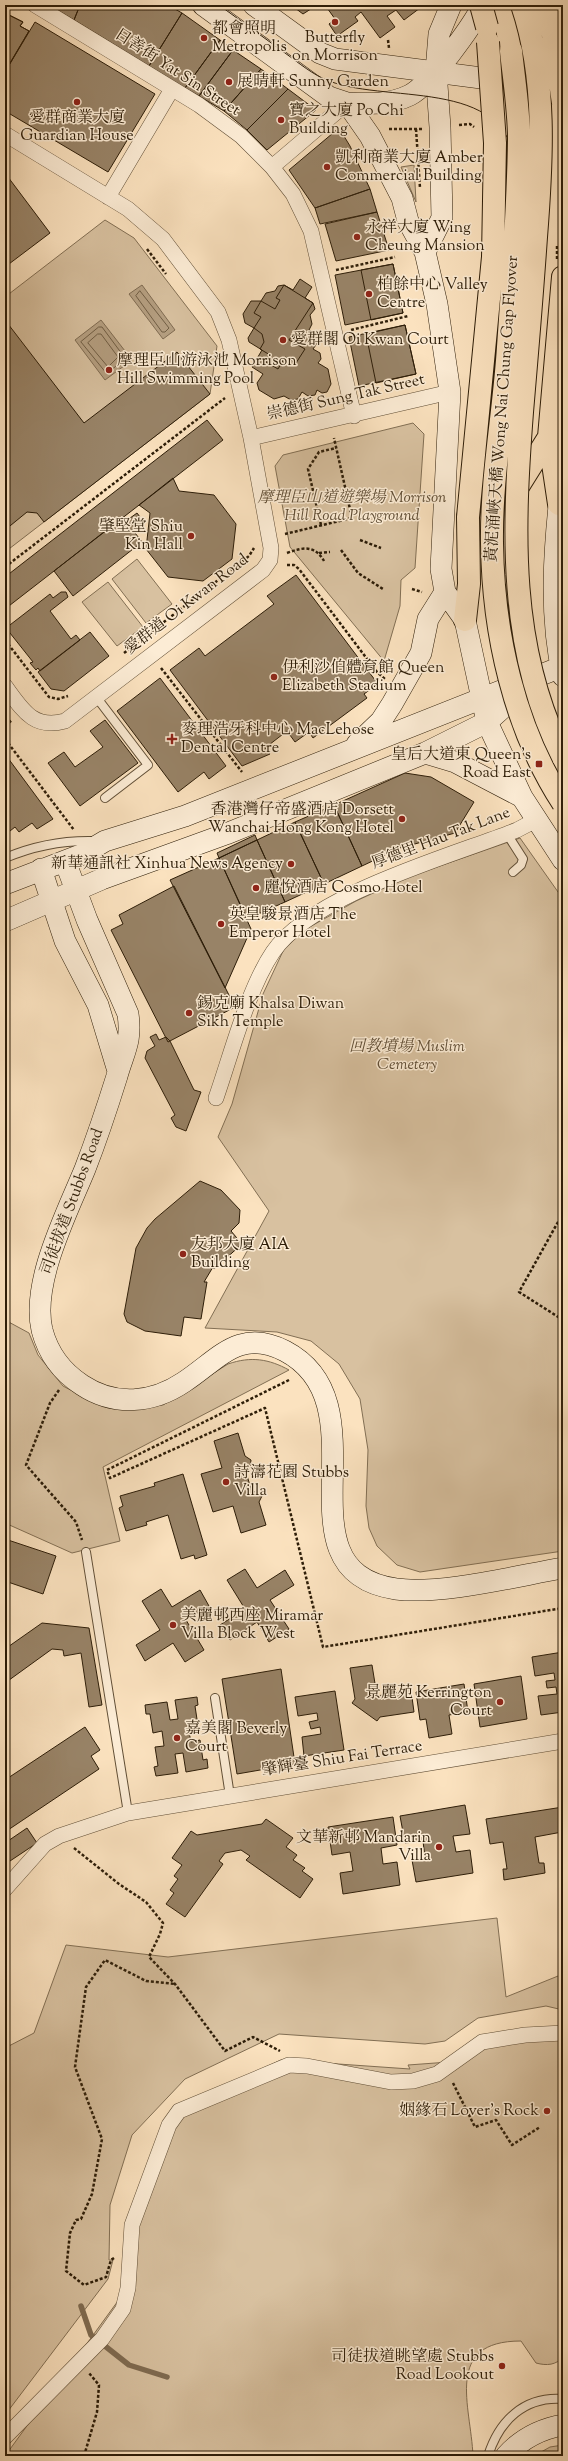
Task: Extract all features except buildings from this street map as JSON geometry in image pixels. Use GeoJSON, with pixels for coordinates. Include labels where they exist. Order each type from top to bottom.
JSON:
{"type":"FeatureCollection","features":[{"type":"Feature","properties":{"kind":"highway"},"geometry":{"type":"LineString","coordinates":[[465,620],[469,584],[468,517],[493,257],[494,143],[487,27],[482,5]]}},
{"type":"Feature","properties":{"kind":"highway","name":"黃泥涌峽天橋 Wong Nai Chung Gap Flyover"},"geometry":{"type":"LineString","coordinates":[[503,5],[508,24],[519,138],[508,348],[492,541],[494,589],[509,676],[518,710],[553,788],[563,803]]}},
{"type":"Feature","properties":{"kind":"highway","name":"黃泥涌峽天橋 Wong Nai Chung Gap Flyover"},"geometry":{"type":"LineString","coordinates":[[522,5],[535,62],[541,124],[539,204],[516,498],[517,578],[522,629],[529,662],[549,723],[563,757]]}},
{"type":"Feature","properties":{"kind":"highway"},"geometry":{"type":"LineString","coordinates":[[545,5],[553,35],[563,103]]}},
{"type":"Feature","properties":{"kind":"highway"},"geometry":{"type":"LineString","coordinates":[[487,27],[511,51]]}},
{"type":"Feature","properties":{"kind":"highway"},"geometry":{"type":"LineString","coordinates":[[559,504],[549,437],[560,269]]}},
{"type":"Feature","properties":{"kind":"highway"},"geometry":{"type":"LineString","coordinates":[[519,485],[549,437]]}},
{"type":"Feature","properties":{"kind":"main road"},"geometry":{"type":"LineString","coordinates":[[203,5],[329,97],[347,103],[383,104],[411,95],[436,71],[474,22],[482,5]]}},
{"type":"Feature","properties":{"kind":"main road"},"geometry":{"type":"LineString","coordinates":[[254,5],[304,42],[325,55],[360,62],[436,71],[489,80],[553,80]]}},
{"type":"Feature","properties":{"kind":"main road"},"geometry":{"type":"LineString","coordinates":[[425,252],[442,218],[440,127],[436,71],[438,34],[451,5]]}},
{"type":"Feature","properties":{"kind":"main road"},"geometry":{"type":"LineString","coordinates":[[534,678],[521,596],[519,564],[519,485],[541,205],[542,155],[553,80],[545,5]]}},
{"type":"Feature","properties":{"kind":"main road"},"geometry":{"type":"LineString","coordinates":[[489,80],[531,123],[542,155]]}},
{"type":"Feature","properties":{"kind":"main road"},"geometry":{"type":"LineString","coordinates":[[347,103],[370,136],[402,198],[408,221],[425,252],[437,304],[450,392],[441,569],[445,592],[465,620],[487,722],[522,797],[563,860]]}},
{"type":"Feature","properties":{"kind":"main road"},"geometry":{"type":"LineString","coordinates":[[5,884],[65,861],[105,841],[185,816],[348,753],[534,678],[562,671],[559,600],[555,556],[563,473]]}},
{"type":"Feature","properties":{"kind":"main road"},"geometry":{"type":"LineString","coordinates":[[348,753],[381,720],[392,704],[421,653],[428,619],[445,592]]}},
{"type":"Feature","properties":{"kind":"main road"},"geometry":{"type":"LineString","coordinates":[[5,921],[76,890],[226,834],[425,753],[487,722],[514,699],[534,678]]}},
{"type":"Feature","properties":{"kind":"main road"},"geometry":{"type":"LineString","coordinates":[[425,753],[455,762],[522,797]]}},
{"type":"Feature","properties":{"kind":"main road","name":"司徒拔道 Stubbs Road"},"geometry":{"type":"LineString","coordinates":[[65,861],[87,920],[128,1014],[130,1027],[128,1047],[118,1071],[104,1120],[53,1252],[44,1283],[40,1309],[42,1328],[48,1347],[61,1368],[89,1390],[112,1398],[134,1400],[155,1397],[175,1388],[228,1350],[250,1344],[262,1344],[280,1349],[295,1357],[312,1374],[324,1394],[329,1407],[333,1431],[331,1508],[334,1530],[342,1553],[360,1574],[381,1585],[416,1590],[462,1585],[563,1568]]}},
{"type":"Feature","properties":{"kind":"main road"},"geometry":{"type":"LineString","coordinates":[[41,870],[65,941],[98,1005],[118,1071]]}},
{"type":"Feature","properties":{"kind":"main road"},"geometry":{"type":"LineString","coordinates":[[506,2456],[524,2439],[544,2428],[563,2425]]}},
{"type":"Feature","properties":{"kind":"street","name":"日善街 Yat Sin Street"},"geometry":{"type":"LineString","coordinates":[[35,5],[199,105],[241,136],[272,167],[293,194],[311,231],[354,416]]}},
{"type":"Feature","properties":{"kind":"street"},"geometry":{"type":"LineString","coordinates":[[108,197],[172,89]]}},
{"type":"Feature","properties":{"kind":"street"},"geometry":{"type":"LineString","coordinates":[[272,167],[347,103]]}},
{"type":"Feature","properties":{"kind":"street","name":"愛群道 Oi Kwan Road"},"geometry":{"type":"LineString","coordinates":[[5,134],[108,197],[145,222],[163,239],[218,312],[229,340],[251,438],[271,548],[270,560],[263,570],[65,722],[52,725],[40,722],[30,717],[5,686]]}},
{"type":"Feature","properties":{"kind":"street","name":"崇德街 Sung Tak Street"},"geometry":{"type":"LineString","coordinates":[[251,438],[354,416],[450,392]]}},
{"type":"Feature","properties":{"kind":"street","name":"厚德里 Hau Tak Lane"},"geometry":{"type":"LineString","coordinates":[[216,1098],[256,985],[274,951],[302,924],[343,899],[385,880],[507,834],[536,820]]}},
{"type":"Feature","properties":{"kind":"street","name":"肇輝臺 Shiu Fai Terrace"},"geometry":{"type":"LineString","coordinates":[[6,1886],[45,1844],[59,1836],[128,1813],[563,1741]]}},
{"type":"Feature","properties":{"kind":"street"},"geometry":{"type":"LineString","coordinates":[[5,2437],[91,2351],[115,2323],[125,2304],[128,2288],[132,2226],[172,2120],[187,2107],[289,2065],[307,2066],[398,2082],[421,2080],[446,2069],[474,2046],[482,2042],[537,2033],[563,2033]]}},
{"type":"Feature","properties":{"kind":"lane"},"geometry":{"type":"LineString","coordinates":[[97,698],[148,765],[104,798]]}},
{"type":"Feature","properties":{"kind":"lane"},"geometry":{"type":"LineString","coordinates":[[507,834],[523,859],[521,866],[513,872]]}},
{"type":"Feature","properties":{"kind":"lane"},"geometry":{"type":"LineString","coordinates":[[5,858],[23,850],[78,840],[105,841]]}},
{"type":"Feature","properties":{"kind":"lane"},"geometry":{"type":"LineString","coordinates":[[86,1552],[128,1813]]}},
{"type":"Feature","properties":{"kind":"lane"},"geometry":{"type":"LineString","coordinates":[[215,1698],[230,1796]]}},
{"type":"Feature","properties":{"kind":"lane"},"geometry":{"type":"LineString","coordinates":[[488,2456],[502,2425],[514,2413],[532,2404],[553,2399],[563,2399]]}},
{"type":"Feature","properties":{"kind":"path"},"geometry":{"type":"LineString","coordinates":[[370,136],[382,129],[440,127]]}},
{"type":"Feature","properties":{"kind":"path"},"geometry":{"type":"LineString","coordinates":[[416,129],[420,190]]}},
{"type":"Feature","properties":{"kind":"path"},"geometry":{"type":"LineString","coordinates":[[558,238],[560,269]]}},
{"type":"Feature","properties":{"kind":"path"},"geometry":{"type":"LineString","coordinates":[[146,248],[169,278]]}},
{"type":"Feature","properties":{"kind":"path"},"geometry":{"type":"LineString","coordinates":[[330,272],[395,257]]}},
{"type":"Feature","properties":{"kind":"path"},"geometry":{"type":"LineString","coordinates":[[350,330],[408,316]]}},
{"type":"Feature","properties":{"kind":"path"},"geometry":{"type":"LineString","coordinates":[[5,567],[228,396],[230,403]]}},
{"type":"Feature","properties":{"kind":"path"},"geometry":{"type":"LineString","coordinates":[[283,535],[352,518],[334,438]]}},
{"type":"Feature","properties":{"kind":"path"},"geometry":{"type":"LineString","coordinates":[[321,526],[308,470],[319,452],[336,448]]}},
{"type":"Feature","properties":{"kind":"path"},"geometry":{"type":"LineString","coordinates":[[360,540],[381,548]]}},
{"type":"Feature","properties":{"kind":"path","name":"愛群道 Oi Kwan Road"},"geometry":{"type":"LineString","coordinates":[[117,658],[249,556],[255,542]]}},
{"type":"Feature","properties":{"kind":"path"},"geometry":{"type":"LineString","coordinates":[[287,553],[302,548],[319,553],[330,552]]}},
{"type":"Feature","properties":{"kind":"path"},"geometry":{"type":"LineString","coordinates":[[341,550],[358,573],[383,589]]}},
{"type":"Feature","properties":{"kind":"path"},"geometry":{"type":"LineString","coordinates":[[319,553],[324,561]]}},
{"type":"Feature","properties":{"kind":"path"},"geometry":{"type":"LineString","coordinates":[[287,565],[294,565],[299,569],[377,672],[391,683]]}},
{"type":"Feature","properties":{"kind":"path"},"geometry":{"type":"LineString","coordinates":[[412,589],[422,591]]}},
{"type":"Feature","properties":{"kind":"path"},"geometry":{"type":"LineString","coordinates":[[5,640],[49,697],[58,699],[67,697],[74,692]]}},
{"type":"Feature","properties":{"kind":"path"},"geometry":{"type":"LineString","coordinates":[[161,668],[245,776]]}},
{"type":"Feature","properties":{"kind":"path"},"geometry":{"type":"LineString","coordinates":[[5,726],[13,720]]}},
{"type":"Feature","properties":{"kind":"path"},"geometry":{"type":"LineString","coordinates":[[5,739],[72,825]]}},
{"type":"Feature","properties":{"kind":"path"},"geometry":{"type":"LineString","coordinates":[[563,1213],[519,1292],[563,1320]]}},
{"type":"Feature","properties":{"kind":"path"},"geometry":{"type":"LineString","coordinates":[[291,1380],[107,1470],[110,1478],[265,1408],[323,1648],[563,1608]]}},
{"type":"Feature","properties":{"kind":"path"},"geometry":{"type":"LineString","coordinates":[[62,1385],[50,1403],[26,1465],[76,1522],[86,1552]]}},
{"type":"Feature","properties":{"kind":"path"},"geometry":{"type":"LineString","coordinates":[[59,1836],[119,1884],[146,1902],[163,1923],[160,1934],[149,1957],[175,1984],[225,2051],[253,2037],[307,2066]]}},
{"type":"Feature","properties":{"kind":"path"},"geometry":{"type":"LineString","coordinates":[[111,2260],[106,2277],[84,2285],[66,2271],[70,2233],[76,2220],[81,2219],[92,2194],[102,2139],[76,2067],[86,1986],[105,1960],[146,1981],[175,1984]]}},
{"type":"Feature","properties":{"kind":"path"},"geometry":{"type":"LineString","coordinates":[[446,2069],[474,2127],[496,2120],[512,2145],[540,2127]]}},
{"type":"Feature","properties":{"kind":"path"},"geometry":{"type":"LineString","coordinates":[[80,2362],[99,2385],[97,2412],[84,2456]]}},
{"type":"Feature","properties":{"kind":"green space"},"geometry":{"type":"Polygon","coordinates":[[[414,165],[416,202],[401,167],[414,165]]]}},
{"type":"Feature","properties":{"kind":"green space","name":"摩理臣山游泳池 Morrison Hill Swimming Pool"},"geometry":{"type":"Polygon","coordinates":[[[105,220],[134,238],[217,346],[210,394],[5,552],[5,297],[105,220]]]}},
{"type":"Feature","properties":{"kind":"green space","name":"摩理臣山道遊樂場 Morrison Hill Road Playground"},"geometry":{"type":"Polygon","coordinates":[[[413,423],[424,434],[415,568],[401,580],[400,606],[384,661],[290,547],[275,466],[283,455],[413,423]]]}},
{"type":"Feature","properties":{"kind":"green space"},"geometry":{"type":"Polygon","coordinates":[[[137,559],[172,604],[146,623],[112,579],[137,559]]]}},
{"type":"Feature","properties":{"kind":"green space"},"geometry":{"type":"Polygon","coordinates":[[[108,582],[143,627],[117,646],[82,602],[108,582]]]}},
{"type":"Feature","properties":{"kind":"green space","name":"回教墳場 Muslim Cemetery"},"geometry":{"type":"Polygon","coordinates":[[[520,838],[563,899],[563,1551],[420,1572],[397,1565],[377,1546],[369,1528],[366,1506],[368,1450],[360,1399],[339,1364],[311,1341],[277,1332],[205,1328],[269,1211],[218,1137],[232,1104],[263,994],[284,949],[306,929],[356,901],[408,877],[520,838]]]}},
{"type":"Feature","properties":{"kind":"green space"},"geometry":{"type":"Polygon","coordinates":[[[5,1320],[29,1333],[38,1355],[63,1386],[78,1394],[127,1409],[163,1405],[228,1364],[244,1360],[252,1359],[267,1361],[289,1370],[103,1467],[120,1541],[72,1553],[5,1523],[5,1320]]]}},
{"type":"Feature","properties":{"kind":"green space"},"geometry":{"type":"Polygon","coordinates":[[[497,1918],[506,1997],[563,1974],[563,2010],[546,2006],[478,2018],[445,2041],[425,2044],[279,2034],[185,2079],[132,2135],[110,2205],[109,2260],[113,2260],[108,2279],[5,2415],[5,2048],[34,2033],[66,1945],[168,1957],[497,1918]]]}},
{"type":"Feature","properties":{"kind":"green space"},"geometry":{"type":"Polygon","coordinates":[[[563,2036],[563,2357],[557,2362],[551,2364],[536,2363],[521,2341],[496,2344],[480,2352],[471,2364],[467,2380],[467,2398],[473,2456],[5,2456],[123,2294],[154,2146],[198,2099],[281,2060],[410,2069],[408,2065],[449,2062],[486,2042],[563,2036]]]}},
{"type":"Feature","properties":{"kind":"green space"},"geometry":{"type":"Polygon","coordinates":[[[563,2445],[563,2456],[534,2456],[550,2447],[563,2445]]]}},
{"type":"Feature","properties":{"kind":"water"},"geometry":{"type":"Polygon","coordinates":[[[142,285],[175,330],[163,339],[129,294],[142,285]]]}},
{"type":"Feature","properties":{"kind":"water"},"geometry":{"type":"Polygon","coordinates":[[[101,320],[132,360],[105,380],[75,340],[101,320]]]}},
{"type":"Feature","properties":{"kind":"waterway"},"geometry":{"type":"LineString","coordinates":[[81,2306],[91,2335],[129,2365],[167,2377]]}},
{"type":"Feature","properties":{"kind":"tram line"},"geometry":{"type":"LineString","coordinates":[[219,5],[317,76],[355,88],[446,100],[473,108],[495,122],[510,144],[516,176],[492,485],[490,521],[491,575],[500,645],[518,713],[531,746],[563,809]]}},
{"type":"Feature","properties":{"kind":"place","name":"Butterfly on Morrison"},"geometry":{"type":"Point","coordinates":[335,22]}},
{"type":"Feature","properties":{"kind":"place","name":"都會照明 Metropolis"},"geometry":{"type":"Point","coordinates":[204,38]}},
{"type":"Feature","properties":{"kind":"place","name":"展晴軒 Sunny Garden"},"geometry":{"type":"Point","coordinates":[229,82]}},
{"type":"Feature","properties":{"kind":"place","name":"愛群商業大廈 Guardian House"},"geometry":{"type":"Point","coordinates":[77,102]}},
{"type":"Feature","properties":{"kind":"place","name":"寶之大廈 Po Chi Building"},"geometry":{"type":"Point","coordinates":[281,120]}},
{"type":"Feature","properties":{"kind":"place","name":"凱利商業大廈 Amber Commercial Building"},"geometry":{"type":"Point","coordinates":[327,167]}},
{"type":"Feature","properties":{"kind":"place","name":"永祥大廈 Wing Cheung Mansion"},"geometry":{"type":"Point","coordinates":[357,237]}},
{"type":"Feature","properties":{"kind":"place","name":"柏餘中心 Valley Centre"},"geometry":{"type":"Point","coordinates":[369,294]}},
{"type":"Feature","properties":{"kind":"place","name":"愛群閣 Oi Kwan Court"},"geometry":{"type":"Point","coordinates":[283,340]}},
{"type":"Feature","properties":{"kind":"place","name":"摩理臣山游泳池 Morrison Hill Swimming Pool"},"geometry":{"type":"Point","coordinates":[109,370]}},
{"type":"Feature","properties":{"kind":"place","name":"肇堅堂 Shiu Kin Hall"},"geometry":{"type":"Point","coordinates":[191,536]}},
{"type":"Feature","properties":{"kind":"place","name":"伊利沙伯體育館 Queen Elizabeth Stadium"},"geometry":{"type":"Point","coordinates":[274,677]}},
{"type":"Feature","properties":{"kind":"place","name":"麥理浩牙科中心 MacLehose Dental Centre"},"geometry":{"type":"Point","coordinates":[172,739]}},
{"type":"Feature","properties":{"kind":"place","name":"皇后大道東 Queen's Road East"},"geometry":{"type":"Point","coordinates":[539,764]}},
{"type":"Feature","properties":{"kind":"place","name":"香港灣仔帝盛酒店 Dorsett Wanchai Hong Kong Hotel"},"geometry":{"type":"Point","coordinates":[402,819]}},
{"type":"Feature","properties":{"kind":"place","name":"新華通訊社 Xinhua News Agency"},"geometry":{"type":"Point","coordinates":[291,864]}},
{"type":"Feature","properties":{"kind":"place","name":"麗悅酒店 Cosmo Hotel"},"geometry":{"type":"Point","coordinates":[256,888]}},
{"type":"Feature","properties":{"kind":"place","name":"英皇駿景酒店 The Emperor Hotel"},"geometry":{"type":"Point","coordinates":[221,924]}},
{"type":"Feature","properties":{"kind":"place","name":"錫克廟 Khalsa Diwan Sikh Temple"},"geometry":{"type":"Point","coordinates":[189,1013]}},
{"type":"Feature","properties":{"kind":"place","name":"友邦大廈 AIA Building"},"geometry":{"type":"Point","coordinates":[183,1254]}},
{"type":"Feature","properties":{"kind":"place","name":"詩濤花園 Stubbs Villa"},"geometry":{"type":"Point","coordinates":[226,1482]}},
{"type":"Feature","properties":{"kind":"place","name":"美麗邨西座 Miramar Villa Block West"},"geometry":{"type":"Point","coordinates":[173,1625]}},
{"type":"Feature","properties":{"kind":"place","name":"景麗苑 Kerrington Court"},"geometry":{"type":"Point","coordinates":[500,1702]}},
{"type":"Feature","properties":{"kind":"place","name":"嘉美閣 Beverly Court"},"geometry":{"type":"Point","coordinates":[177,1738]}},
{"type":"Feature","properties":{"kind":"place","name":"文華新邨 Mandarin Villa"},"geometry":{"type":"Point","coordinates":[439,1847]}},
{"type":"Feature","properties":{"kind":"place","name":"姻緣石 Lover's Rock"},"geometry":{"type":"Point","coordinates":[547,2111]}},
{"type":"Feature","properties":{"kind":"place","name":"司徒拔道眺望處 Stubbs Road Lookout"},"geometry":{"type":"Point","coordinates":[502,2366]}}]}
